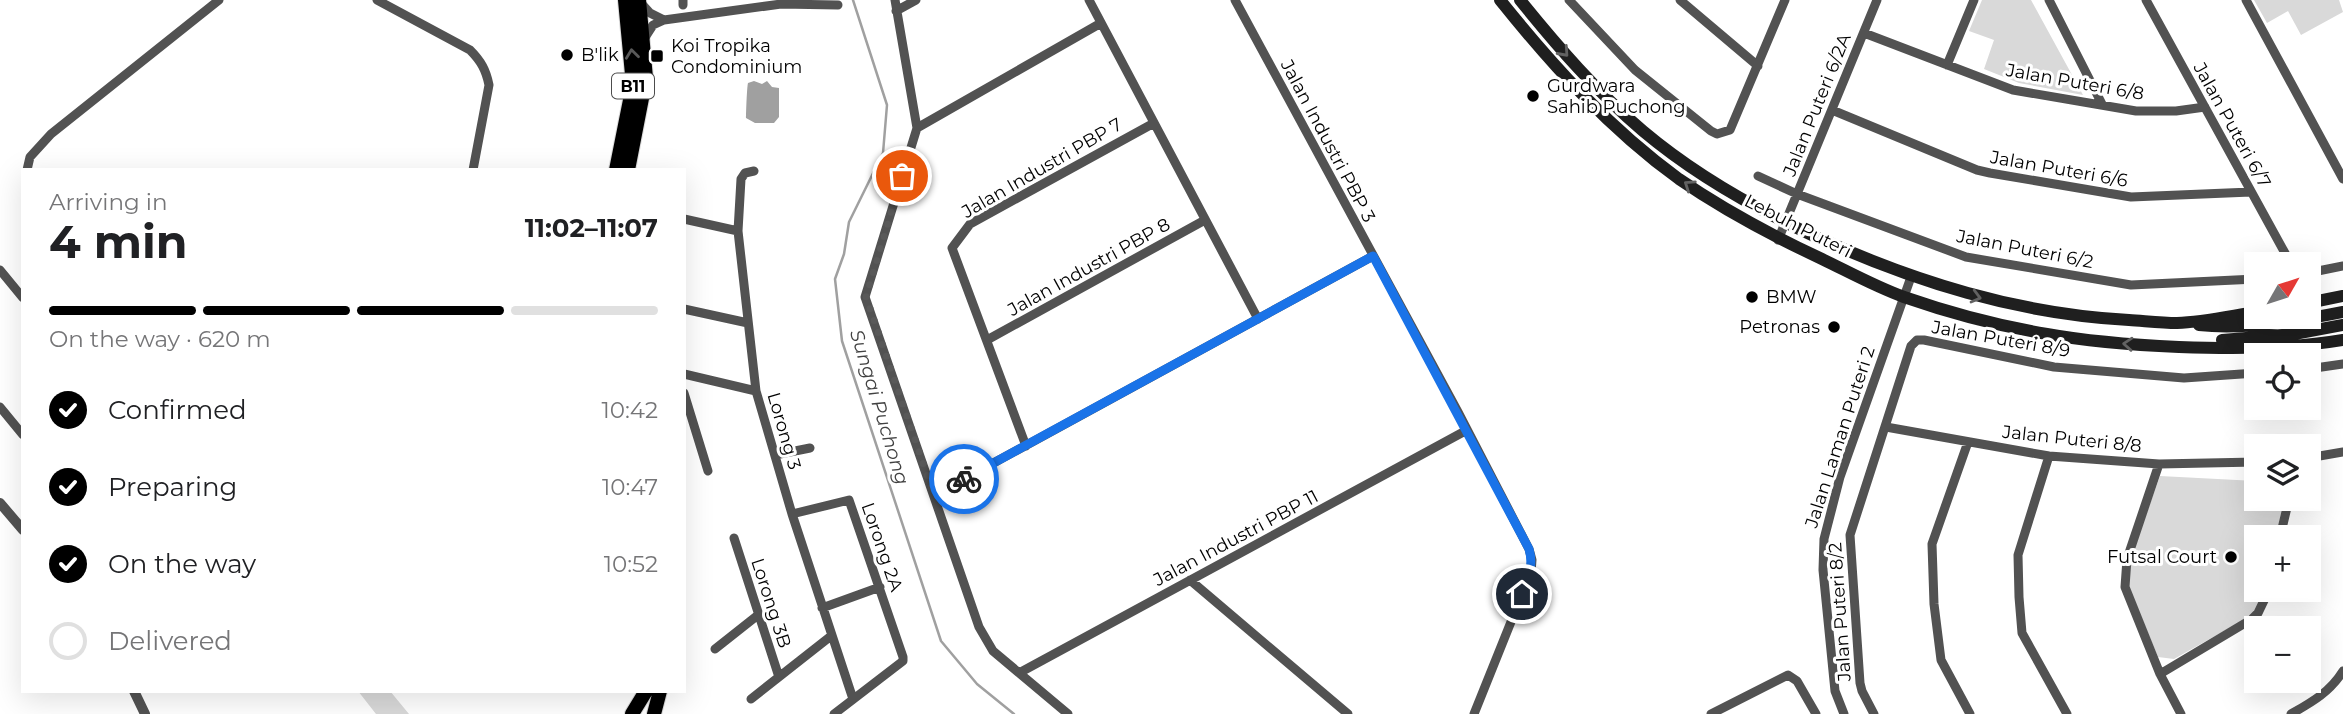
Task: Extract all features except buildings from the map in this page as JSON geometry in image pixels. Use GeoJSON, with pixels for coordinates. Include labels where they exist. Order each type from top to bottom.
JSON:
{"type":"FeatureCollection","features":[{"type":"Feature","properties":{"kind":"main road","name":"B11"},"geometry":{"type":"LineString","coordinates":[[628,168],[646,78],[644,39],[630,0]]}},
{"type":"Feature","properties":{"kind":"main road","name":"B11"},"geometry":{"type":"LineString","coordinates":[[616,168],[633,85],[630,0]]}},
{"type":"Feature","properties":{"kind":"main road","name":"Lebuh Puteri"},"geometry":{"type":"LineString","coordinates":[[1500,0],[1555,66],[1612,125],[1684,182],[1779,240],[1903,296],[1993,323],[2048,335],[2155,345],[2268,348],[2343,340]]}},
{"type":"Feature","properties":{"kind":"main road","name":"Lebuh Puteri"},"geometry":{"type":"LineString","coordinates":[[1520,0],[1596,88],[1645,133],[1693,169],[1785,223],[1911,277],[2015,306],[2112,319],[2217,327],[2343,312]]}},
{"type":"Feature","properties":{"kind":"main road"},"geometry":{"type":"LineString","coordinates":[[2321,299],[2343,296]]}},
{"type":"Feature","properties":{"kind":"main road","name":"Lebuh Puteri"},"geometry":{"type":"LineString","coordinates":[[2177,323],[2244,314]]}},
{"type":"Feature","properties":{"kind":"main road","name":"Lebuh Puteri"},"geometry":{"type":"LineString","coordinates":[[2155,345],[2294,334],[2343,325]]}},
{"type":"Feature","properties":{"kind":"main road"},"geometry":{"type":"LineString","coordinates":[[632,714],[645,693]]}},
{"type":"Feature","properties":{"kind":"main road"},"geometry":{"type":"LineString","coordinates":[[655,714],[660,693]]}},
{"type":"Feature","properties":{"kind":"street"},"geometry":{"type":"LineString","coordinates":[[27,168],[30,157],[51,134],[219,0]]}},
{"type":"Feature","properties":{"kind":"street"},"geometry":{"type":"LineString","coordinates":[[377,0],[470,50],[480,60],[489,85],[472,168]]}},
{"type":"Feature","properties":{"kind":"street"},"geometry":{"type":"LineString","coordinates":[[630,0],[664,20]]}},
{"type":"Feature","properties":{"kind":"street"},"geometry":{"type":"LineString","coordinates":[[895,0],[917,128],[866,297],[979,627],[993,651],[1068,714]]}},
{"type":"Feature","properties":{"kind":"street"},"geometry":{"type":"LineString","coordinates":[[896,11],[916,0]]}},
{"type":"Feature","properties":{"kind":"street"},"geometry":{"type":"LineString","coordinates":[[1089,0],[1258,319]]}},
{"type":"Feature","properties":{"kind":"street","name":"Jalan Industri PBP 3"},"geometry":{"type":"LineString","coordinates":[[1235,0],[1467,430],[1523,536],[1532,560],[1531,572],[1474,714]]}},
{"type":"Feature","properties":{"kind":"street"},"geometry":{"type":"LineString","coordinates":[[1569,0],[1635,70],[1717,134],[1730,130],[1785,0]]}},
{"type":"Feature","properties":{"kind":"street"},"geometry":{"type":"LineString","coordinates":[[1680,0],[1758,66]]}},
{"type":"Feature","properties":{"kind":"street","name":"Jalan Puteri 6/2A"},"geometry":{"type":"LineString","coordinates":[[1779,240],[1877,0]]}},
{"type":"Feature","properties":{"kind":"street"},"geometry":{"type":"LineString","coordinates":[[1947,65],[1974,0]]}},
{"type":"Feature","properties":{"kind":"street"},"geometry":{"type":"LineString","coordinates":[[2049,0],[2102,104]]}},
{"type":"Feature","properties":{"kind":"street","name":"Jalan Puteri 6/7"},"geometry":{"type":"LineString","coordinates":[[2146,0],[2284,252]]}},
{"type":"Feature","properties":{"kind":"street"},"geometry":{"type":"LineString","coordinates":[[2246,0],[2343,179]]}},
{"type":"Feature","properties":{"kind":"street"},"geometry":{"type":"LineString","coordinates":[[644,39],[653,25],[664,20],[781,4],[838,5]]}},
{"type":"Feature","properties":{"kind":"street"},"geometry":{"type":"LineString","coordinates":[[917,128],[1101,23]]}},
{"type":"Feature","properties":{"kind":"street","name":"Jalan Puteri 6/8"},"geometry":{"type":"LineString","coordinates":[[1864,33],[2012,90],[2136,111],[2176,111],[2205,107]]}},
{"type":"Feature","properties":{"kind":"street","name":"Jalan Puteri 6/6"},"geometry":{"type":"LineString","coordinates":[[1832,110],[1990,173],[2131,197],[2251,192]]}},
{"type":"Feature","properties":{"kind":"street","name":"Jalan Industri PBP 7"},"geometry":{"type":"LineString","coordinates":[[987,340],[952,248],[970,224],[1154,123]]}},
{"type":"Feature","properties":{"kind":"street","name":"Lorong 3"},"geometry":{"type":"LineString","coordinates":[[754,171],[745,173],[741,179],[738,231],[756,391],[792,514],[853,698]]}},
{"type":"Feature","properties":{"kind":"street","name":"Jalan Puteri 6/2"},"geometry":{"type":"LineString","coordinates":[[1758,176],[1797,194],[1966,257],[2131,285],[2244,280]]}},
{"type":"Feature","properties":{"kind":"street"},"geometry":{"type":"LineString","coordinates":[[686,219],[738,231]]}},
{"type":"Feature","properties":{"kind":"street","name":"Jalan Industri PBP 8"},"geometry":{"type":"LineString","coordinates":[[987,340],[1205,220]]}},
{"type":"Feature","properties":{"kind":"street"},"geometry":{"type":"LineString","coordinates":[[934,495],[1373,256]]}},
{"type":"Feature","properties":{"kind":"street"},"geometry":{"type":"LineString","coordinates":[[2321,270],[2343,266]]}},
{"type":"Feature","properties":{"kind":"street"},"geometry":{"type":"LineString","coordinates":[[0,270],[21,296]]}},
{"type":"Feature","properties":{"kind":"street","name":"Jalan Laman Puteri 2"},"geometry":{"type":"LineString","coordinates":[[1844,714],[1835,691],[1823,570],[1824,539],[1840,477],[1911,277]]}},
{"type":"Feature","properties":{"kind":"street"},"geometry":{"type":"LineString","coordinates":[[686,309],[748,323]]}},
{"type":"Feature","properties":{"kind":"street"},"geometry":{"type":"LineString","coordinates":[[987,340],[1027,446]]}},
{"type":"Feature","properties":{"kind":"street","name":"Jalan Puteri 8/9"},"geometry":{"type":"LineString","coordinates":[[1886,427],[1911,346],[1916,340],[2054,367],[2184,378],[2244,374]]}},
{"type":"Feature","properties":{"kind":"street"},"geometry":{"type":"LineString","coordinates":[[2321,367],[2343,364]]}},
{"type":"Feature","properties":{"kind":"street"},"geometry":{"type":"LineString","coordinates":[[686,374],[756,391]]}},
{"type":"Feature","properties":{"kind":"street"},"geometry":{"type":"LineString","coordinates":[[686,400],[708,471]]}},
{"type":"Feature","properties":{"kind":"street"},"geometry":{"type":"LineString","coordinates":[[0,407],[21,432]]}},
{"type":"Feature","properties":{"kind":"street","name":"Jalan Puteri 8/8"},"geometry":{"type":"LineString","coordinates":[[1886,427],[2049,456],[2159,464],[2244,462]]}},
{"type":"Feature","properties":{"kind":"street","name":"Jalan Puteri 8/2"},"geometry":{"type":"LineString","coordinates":[[1874,714],[1860,683],[1850,535],[1886,427]]}},
{"type":"Feature","properties":{"kind":"street","name":"Jalan Industri PBP 11"},"geometry":{"type":"LineString","coordinates":[[1019,673],[1467,430]]}},
{"type":"Feature","properties":{"kind":"street"},"geometry":{"type":"LineString","coordinates":[[686,434],[697,436]]}},
{"type":"Feature","properties":{"kind":"street"},"geometry":{"type":"LineString","coordinates":[[1968,442],[1932,544],[1934,604],[1941,660],[1970,714]]}},
{"type":"Feature","properties":{"kind":"street"},"geometry":{"type":"LineString","coordinates":[[775,455],[810,448]]}},
{"type":"Feature","properties":{"kind":"street"},"geometry":{"type":"LineString","coordinates":[[2321,456],[2343,452]]}},
{"type":"Feature","properties":{"kind":"street"},"geometry":{"type":"LineString","coordinates":[[2049,456],[2018,555],[2021,621],[2022,633],[2067,714]]}},
{"type":"Feature","properties":{"kind":"street"},"geometry":{"type":"LineString","coordinates":[[2159,464],[2127,559],[2125,587],[2160,674],[2181,714]]}},
{"type":"Feature","properties":{"kind":"street","name":"Lorong 2A"},"geometry":{"type":"LineString","coordinates":[[792,514],[849,500],[880,587],[903,661],[853,698]]}},
{"type":"Feature","properties":{"kind":"street"},"geometry":{"type":"LineString","coordinates":[[0,504],[21,528]]}},
{"type":"Feature","properties":{"kind":"street","name":"Lorong 3B"},"geometry":{"type":"LineString","coordinates":[[734,538],[779,677]]}},
{"type":"Feature","properties":{"kind":"street"},"geometry":{"type":"LineString","coordinates":[[1191,580],[1348,714]]}},
{"type":"Feature","properties":{"kind":"street"},"geometry":{"type":"LineString","coordinates":[[822,608],[880,587]]}},
{"type":"Feature","properties":{"kind":"street"},"geometry":{"type":"LineString","coordinates":[[2160,674],[2252,619],[2263,602]]}},
{"type":"Feature","properties":{"kind":"street"},"geometry":{"type":"LineString","coordinates":[[715,649],[758,615]]}},
{"type":"Feature","properties":{"kind":"street"},"geometry":{"type":"LineString","coordinates":[[751,699],[831,636]]}},
{"type":"Feature","properties":{"kind":"street"},"geometry":{"type":"LineString","coordinates":[[2291,714],[2322,696],[2343,671]]}},
{"type":"Feature","properties":{"kind":"street"},"geometry":{"type":"LineString","coordinates":[[1711,714],[1723,711],[1788,675],[1797,681],[1816,714]]}},
{"type":"Feature","properties":{"kind":"street"},"geometry":{"type":"LineString","coordinates":[[135,693],[145,714]]}},
{"type":"Feature","properties":{"kind":"street"},"geometry":{"type":"LineString","coordinates":[[834,714],[853,698]]}},
{"type":"Feature","properties":{"kind":"shaded area"},"geometry":{"type":"Polygon","coordinates":[[[1982,0],[2031,0],[2083,95],[2019,83],[1984,69],[1994,40],[1969,31],[1982,0]]]}},
{"type":"Feature","properties":{"kind":"shaded area"},"geometry":{"type":"Polygon","coordinates":[[[2254,0],[2339,0],[2343,12],[2301,35],[2288,11],[2267,23],[2254,0]]]}},
{"type":"Feature","properties":{"kind":"shaded area"},"geometry":{"type":"Polygon","coordinates":[[[754,81],[762,84],[767,81],[772,87],[779,88],[779,117],[774,123],[755,123],[746,118],[748,83],[754,81]]]}},
{"type":"Feature","properties":{"kind":"shaded area"},"geometry":{"type":"Polygon","coordinates":[[[2160,476],[2244,480],[2244,511],[2281,511],[2279,525],[2244,525],[2244,602],[2261,602],[2260,606],[2249,616],[2244,616],[2244,620],[2174,659],[2158,657],[2129,587],[2131,557],[2160,476]]]}},
{"type":"Feature","properties":{"kind":"shaded area"},"geometry":{"type":"Polygon","coordinates":[[[360,693],[392,693],[409,714],[376,714],[360,693]]]}},
{"type":"Feature","properties":{"kind":"waterway","name":"Sungai Puchong"},"geometry":{"type":"LineString","coordinates":[[853,0],[887,105],[883,153],[849,222],[844,254],[835,279],[842,341],[941,641],[977,684],[1014,714]]}},
{"type":"Feature","properties":{"kind":"way so far"},"geometry":{"type":"LineString","coordinates":[[902,176],[866,297],[934,495],[964,479]]}},
{"type":"Feature","properties":{"kind":"place","name":"B'lik"},"geometry":{"type":"Point","coordinates":[567,55]}},
{"type":"Feature","properties":{"kind":"place","name":"Koi Tropika Condominium"},"geometry":{"type":"Point","coordinates":[657,56]}},
{"type":"Feature","properties":{"kind":"place","name":"Gurdwara Sahib Puchong"},"geometry":{"type":"Point","coordinates":[1533,96]}},
{"type":"Feature","properties":{"kind":"place","name":"BMW"},"geometry":{"type":"Point","coordinates":[1752,297]}},
{"type":"Feature","properties":{"kind":"place","name":"Petronas"},"geometry":{"type":"Point","coordinates":[1834,327]}},
{"type":"Feature","properties":{"kind":"place","name":"Futsal Court"},"geometry":{"type":"Point","coordinates":[2231,557]}},
{"type":"Feature","properties":{"kind":"route"},"geometry":{"type":"LineString","coordinates":[[964,479],[1373,256],[1529,549],[1531,572],[1522,594]]}}]}
